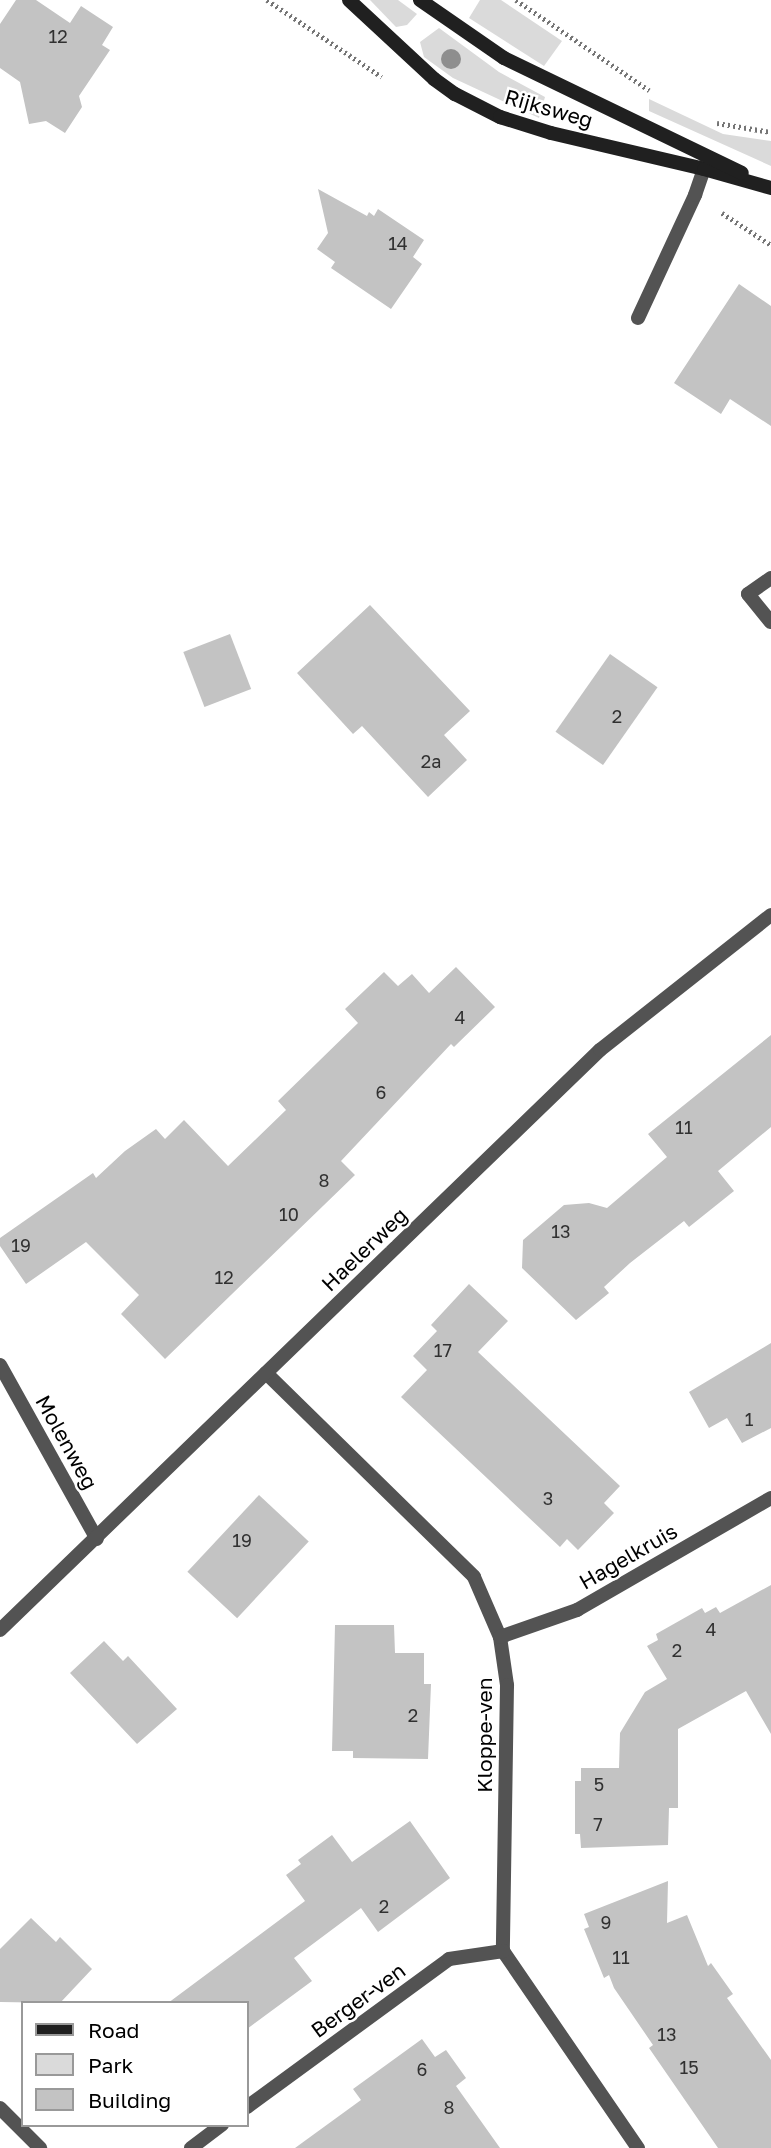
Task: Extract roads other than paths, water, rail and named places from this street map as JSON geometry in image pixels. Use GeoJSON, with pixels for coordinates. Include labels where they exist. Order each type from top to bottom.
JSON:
{"type":"FeatureCollection","features":[{"type":"Feature","properties":{"kind":"main road","name":"Rijksweg"},"geometry":{"type":"LineString","coordinates":[[349,0],[434,79],[455,94],[500,117],[551,133],[707,162]]}},
{"type":"Feature","properties":{"kind":"main road","name":"Rijksweg"},"geometry":{"type":"LineString","coordinates":[[420,0],[504,58],[707,162],[771,188]]}},
{"type":"Feature","properties":{"kind":"street"},"geometry":{"type":"LineString","coordinates":[[638,318],[707,162]]}},
{"type":"Feature","properties":{"kind":"street"},"geometry":{"type":"LineString","coordinates":[[771,578],[748,594],[771,622]]}},
{"type":"Feature","properties":{"kind":"street","name":"Haelerweg"},"geometry":{"type":"LineString","coordinates":[[0,1630],[600,1050],[771,915]]}},
{"type":"Feature","properties":{"kind":"street","name":"Molenweg"},"geometry":{"type":"LineString","coordinates":[[0,1364],[97,1539]]}},
{"type":"Feature","properties":{"kind":"street","name":"Kloppe-ven"},"geometry":{"type":"LineString","coordinates":[[266,1373],[474,1577],[500,1637],[507,1685],[503,1951]]}},
{"type":"Feature","properties":{"kind":"street","name":"Hagelkruis"},"geometry":{"type":"LineString","coordinates":[[500,1637],[577,1610],[771,1498]]}},
{"type":"Feature","properties":{"kind":"street"},"geometry":{"type":"LineString","coordinates":[[503,1951],[638,2148]]}},
{"type":"Feature","properties":{"kind":"street","name":"Berger-ven"},"geometry":{"type":"LineString","coordinates":[[248,2106],[449,1959],[503,1951]]}},
{"type":"Feature","properties":{"kind":"street"},"geometry":{"type":"LineString","coordinates":[[0,2108],[21,2126]]}},
{"type":"Feature","properties":{"kind":"street"},"geometry":{"type":"LineString","coordinates":[[21,2127],[40,2148]]}},
{"type":"Feature","properties":{"kind":"street"},"geometry":{"type":"LineString","coordinates":[[191,2148],[219,2127]]}}]}
